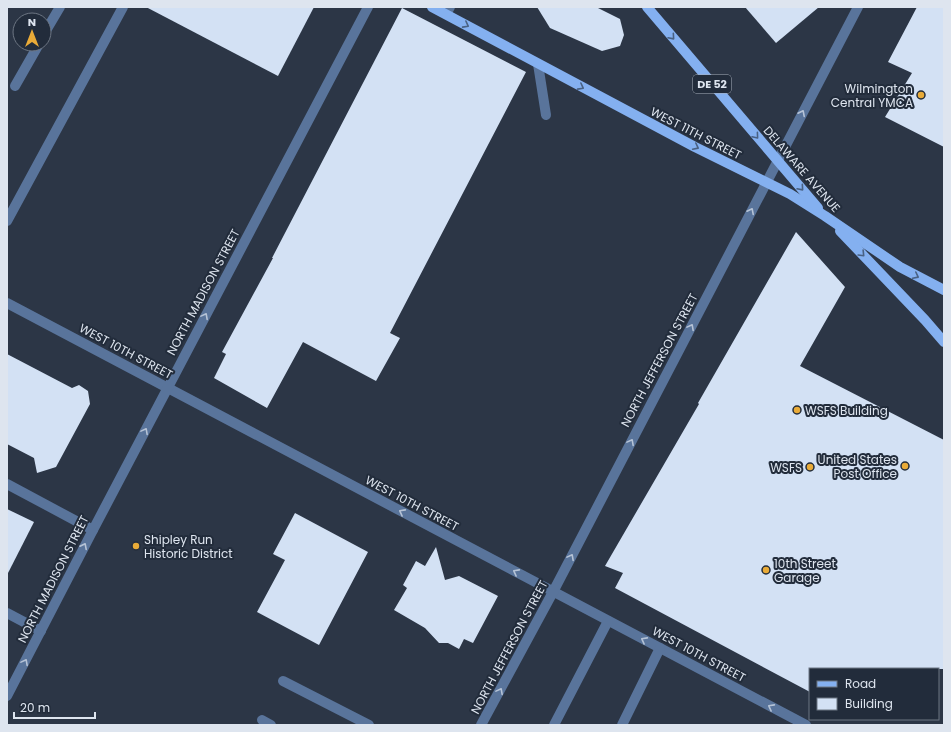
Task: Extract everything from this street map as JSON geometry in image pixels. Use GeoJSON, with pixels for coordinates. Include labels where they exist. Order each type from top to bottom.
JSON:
{"type":"FeatureCollection","features":[{"type":"Feature","properties":{"kind":"main road","name":"WEST 11TH STREET"},"geometry":{"type":"LineString","coordinates":[[432,7],[448,11],[538,64],[766,183],[790,194],[900,267],[944,290]]}},
{"type":"Feature","properties":{"kind":"main road","name":"DELAWARE AVENUE"},"geometry":{"type":"LineString","coordinates":[[647,7],[825,216],[925,320],[944,342]]}},
{"type":"Feature","properties":{"kind":"street"},"geometry":{"type":"LineString","coordinates":[[52,20],[60,7]]}},
{"type":"Feature","properties":{"kind":"street"},"geometry":{"type":"LineString","coordinates":[[7,221],[123,7]]}},
{"type":"Feature","properties":{"kind":"street","name":"NORTH MADISON STREET"},"geometry":{"type":"LineString","coordinates":[[7,696],[167,388],[368,7]]}},
{"type":"Feature","properties":{"kind":"street","name":"NORTH JEFFERSON STREET"},"geometry":{"type":"LineString","coordinates":[[481,725],[553,592],[858,7]]}},
{"type":"Feature","properties":{"kind":"street"},"geometry":{"type":"LineString","coordinates":[[15,86],[34,52]]}},
{"type":"Feature","properties":{"kind":"street"},"geometry":{"type":"LineString","coordinates":[[538,64],[546,115]]}},
{"type":"Feature","properties":{"kind":"street","name":"WEST 10TH STREET"},"geometry":{"type":"LineString","coordinates":[[7,303],[806,725]]}},
{"type":"Feature","properties":{"kind":"street"},"geometry":{"type":"LineString","coordinates":[[7,484],[93,530]]}},
{"type":"Feature","properties":{"kind":"street"},"geometry":{"type":"LineString","coordinates":[[7,613],[41,631]]}},
{"type":"Feature","properties":{"kind":"street"},"geometry":{"type":"LineString","coordinates":[[554,725],[608,621]]}},
{"type":"Feature","properties":{"kind":"street"},"geometry":{"type":"LineString","coordinates":[[622,725],[660,648]]}},
{"type":"Feature","properties":{"kind":"street"},"geometry":{"type":"LineString","coordinates":[[283,681],[369,725]]}},
{"type":"Feature","properties":{"kind":"building"},"geometry":{"type":"Polygon","coordinates":[[[146,7],[314,7],[278,76],[146,7]]]}},
{"type":"Feature","properties":{"kind":"building"},"geometry":{"type":"Polygon","coordinates":[[[537,7],[596,7],[620,19],[624,35],[620,46],[602,51],[550,28],[537,7]]]}},
{"type":"Feature","properties":{"kind":"building"},"geometry":{"type":"Polygon","coordinates":[[[745,7],[819,7],[776,43],[745,7]]]}},
{"type":"Feature","properties":{"kind":"building","name":"Wilmington Central YMCA"},"geometry":{"type":"Polygon","coordinates":[[[917,7],[944,7],[944,147],[885,117],[912,73],[888,62],[917,7]]]}},
{"type":"Feature","properties":{"kind":"building"},"geometry":{"type":"Polygon","coordinates":[[[402,8],[526,72],[390,333],[400,338],[376,381],[303,342],[267,408],[214,378],[226,354],[222,352],[273,258],[402,8]]]}},
{"type":"Feature","properties":{"kind":"building"},"geometry":{"type":"Polygon","coordinates":[[[796,232],[845,287],[800,366],[944,440],[944,669],[809,668],[809,691],[615,588],[623,573],[605,566],[699,404],[698,403],[796,232]]]}},
{"type":"Feature","properties":{"kind":"building"},"geometry":{"type":"Polygon","coordinates":[[[7,354],[72,388],[79,385],[88,391],[90,404],[56,467],[37,473],[34,458],[7,444],[7,354]]]}},
{"type":"Feature","properties":{"kind":"building"},"geometry":{"type":"Polygon","coordinates":[[[7,509],[34,522],[7,575],[7,509]]]}},
{"type":"Feature","properties":{"kind":"building"},"geometry":{"type":"Polygon","coordinates":[[[295,513],[368,552],[319,645],[257,612],[285,560],[273,554],[295,513]]]}},
{"type":"Feature","properties":{"kind":"building"},"geometry":{"type":"Polygon","coordinates":[[[436,547],[445,580],[459,576],[498,596],[473,643],[464,639],[459,649],[448,643],[439,643],[425,628],[394,610],[407,588],[403,585],[416,561],[425,566],[436,547]]]}},
{"type":"Feature","properties":{"kind":"place","name":"Wilmington Central YMCA"},"geometry":{"type":"Point","coordinates":[921,95]}},
{"type":"Feature","properties":{"kind":"place","name":"WSFS Building"},"geometry":{"type":"Point","coordinates":[797,410]}},
{"type":"Feature","properties":{"kind":"place","name":"United States Post Office"},"geometry":{"type":"Point","coordinates":[905,466]}},
{"type":"Feature","properties":{"kind":"place","name":"WSFS"},"geometry":{"type":"Point","coordinates":[810,467]}},
{"type":"Feature","properties":{"kind":"place","name":"Shipley Run Historic District"},"geometry":{"type":"Point","coordinates":[136,546]}},
{"type":"Feature","properties":{"kind":"place","name":"10th Street Garage"},"geometry":{"type":"Point","coordinates":[766,570]}}]}
